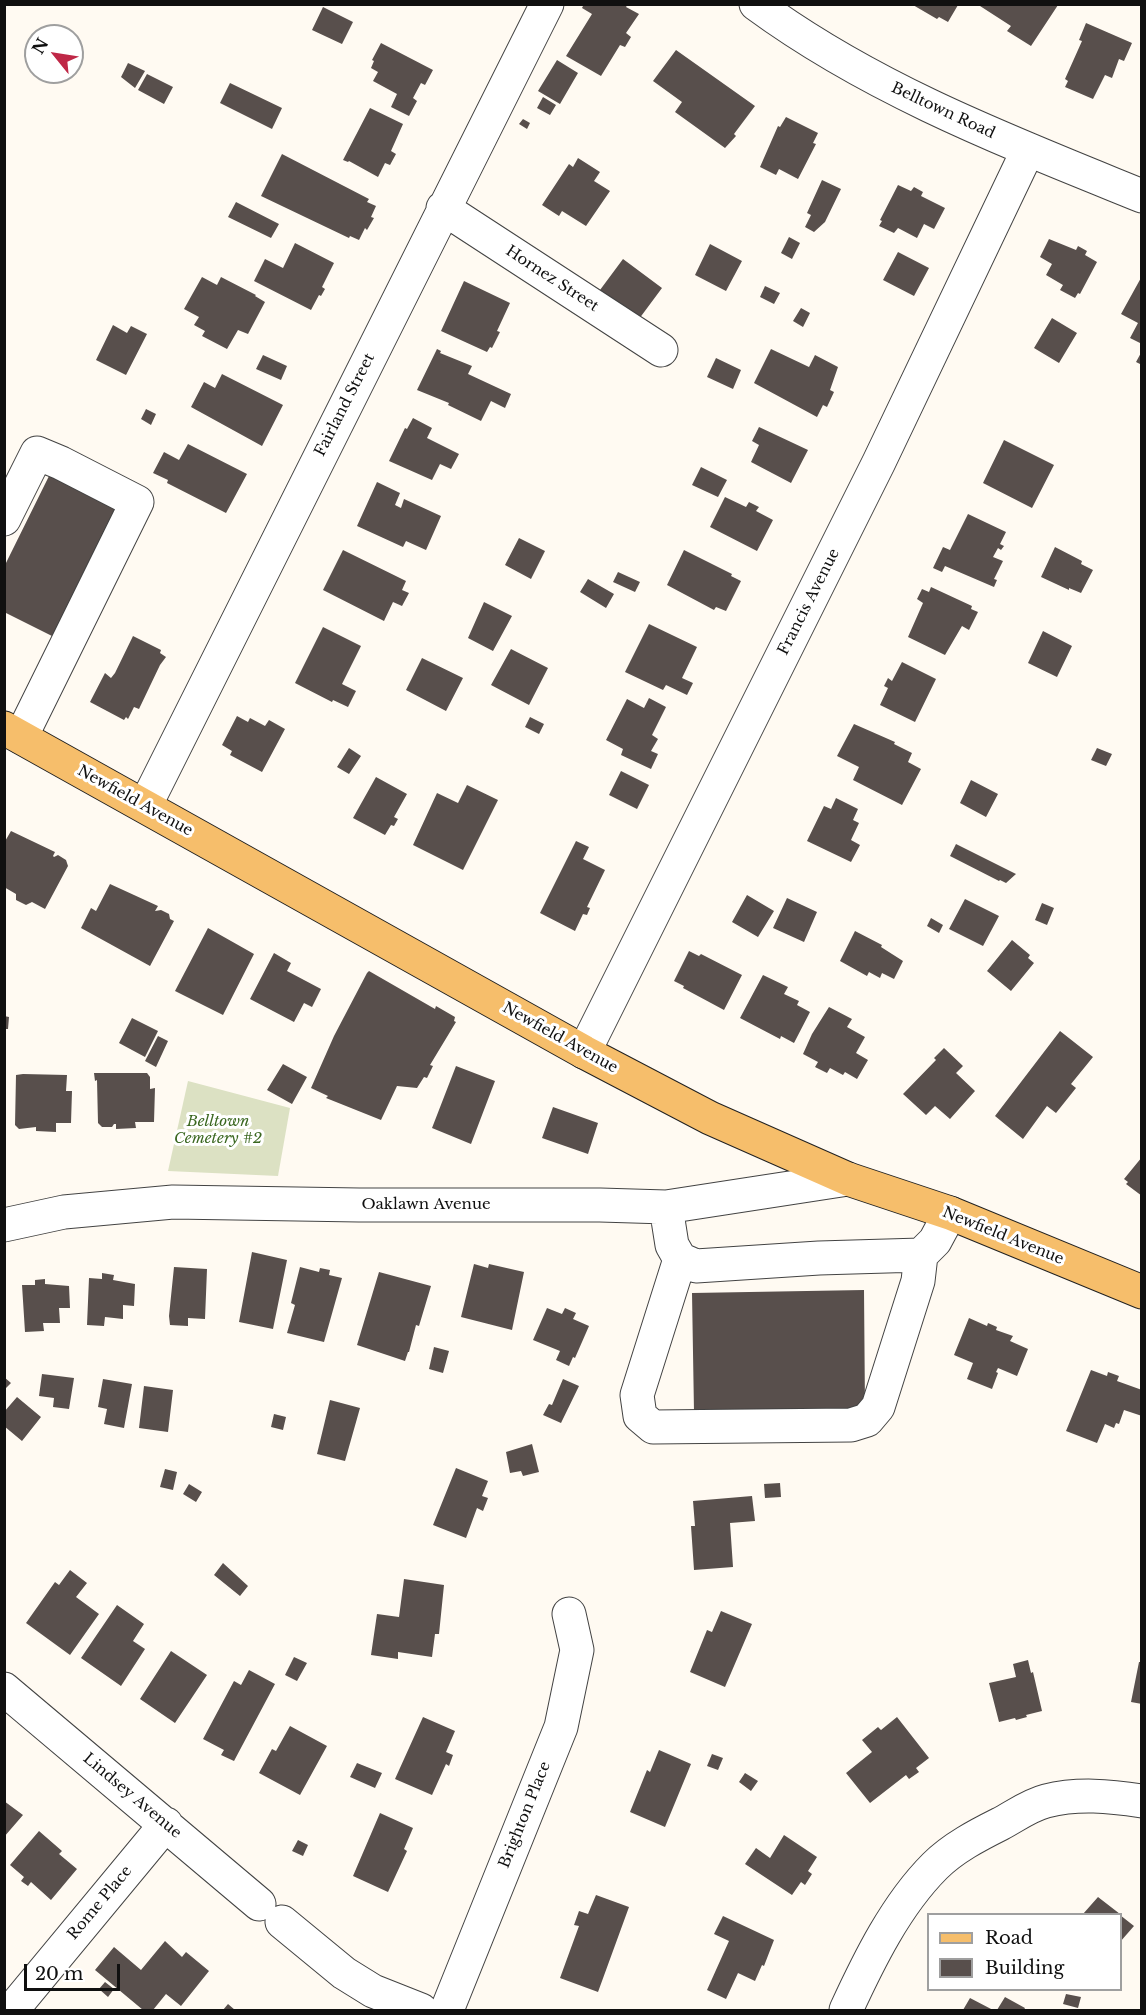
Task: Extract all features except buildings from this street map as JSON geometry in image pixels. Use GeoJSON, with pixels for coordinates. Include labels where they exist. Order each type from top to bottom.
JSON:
{"type":"FeatureCollection","features":[{"type":"Feature","properties":{"kind":"main road","name":"Newfield Avenue"},"geometry":{"type":"LineString","coordinates":[[13,732],[584,1052],[710,1118],[848,1179],[950,1213],[1142,1292]]}},
{"type":"Feature","properties":{"kind":"street","name":"Fairland Street"},"geometry":{"type":"LineString","coordinates":[[145,806],[547,4]]}},
{"type":"Feature","properties":{"kind":"street","name":"Belltown Road"},"geometry":{"type":"LineString","coordinates":[[756,4],[840,60],[890,87],[1028,150],[1142,196]]}},
{"type":"Feature","properties":{"kind":"street","name":"Francis Avenue"},"geometry":{"type":"LineString","coordinates":[[584,1052],[879,462],[1028,150]]}},
{"type":"Feature","properties":{"kind":"street","name":"Hornez Street"},"geometry":{"type":"LineString","coordinates":[[443,208],[661,350]]}},
{"type":"Feature","properties":{"kind":"street"},"geometry":{"type":"LineString","coordinates":[[4,519],[37,453],[137,502],[13,732]]}},
{"type":"Feature","properties":{"kind":"street","name":"Oaklawn Avenue"},"geometry":{"type":"LineString","coordinates":[[4,1225],[64,1212],[173,1202],[666,1207],[848,1179]]}},
{"type":"Feature","properties":{"kind":"street"},"geometry":{"type":"LineString","coordinates":[[666,1207],[672,1245],[680,1259],[696,1266],[819,1258],[921,1255]]}},
{"type":"Feature","properties":{"kind":"street"},"geometry":{"type":"LineString","coordinates":[[680,1259],[637,1395],[640,1416],[653,1427],[851,1425],[867,1420],[878,1407],[918,1281],[921,1255],[934,1241],[950,1213]]}},
{"type":"Feature","properties":{"kind":"street","name":"Brighton Place"},"geometry":{"type":"LineString","coordinates":[[447,2010],[561,1727],[577,1650],[569,1614]]}},
{"type":"Feature","properties":{"kind":"street","name":"Lindsey Avenue"},"geometry":{"type":"LineString","coordinates":[[4,1689],[344,1973],[373,1991],[421,2010]]}},
{"type":"Feature","properties":{"kind":"street"},"geometry":{"type":"LineString","coordinates":[[846,2010],[882,1939],[905,1903],[935,1866],[966,1842],[1044,1802],[1079,1796],[1142,1801]]}},
{"type":"Feature","properties":{"kind":"street","name":"Rome Place"},"geometry":{"type":"LineString","coordinates":[[12,2010],[166,1824]]}},
{"type":"Feature","properties":{"kind":"green space","name":"Belltown Cemetery #2"},"geometry":{"type":"Polygon","coordinates":[[[188,1081],[290,1108],[278,1176],[168,1171],[188,1081]]]}}]}
